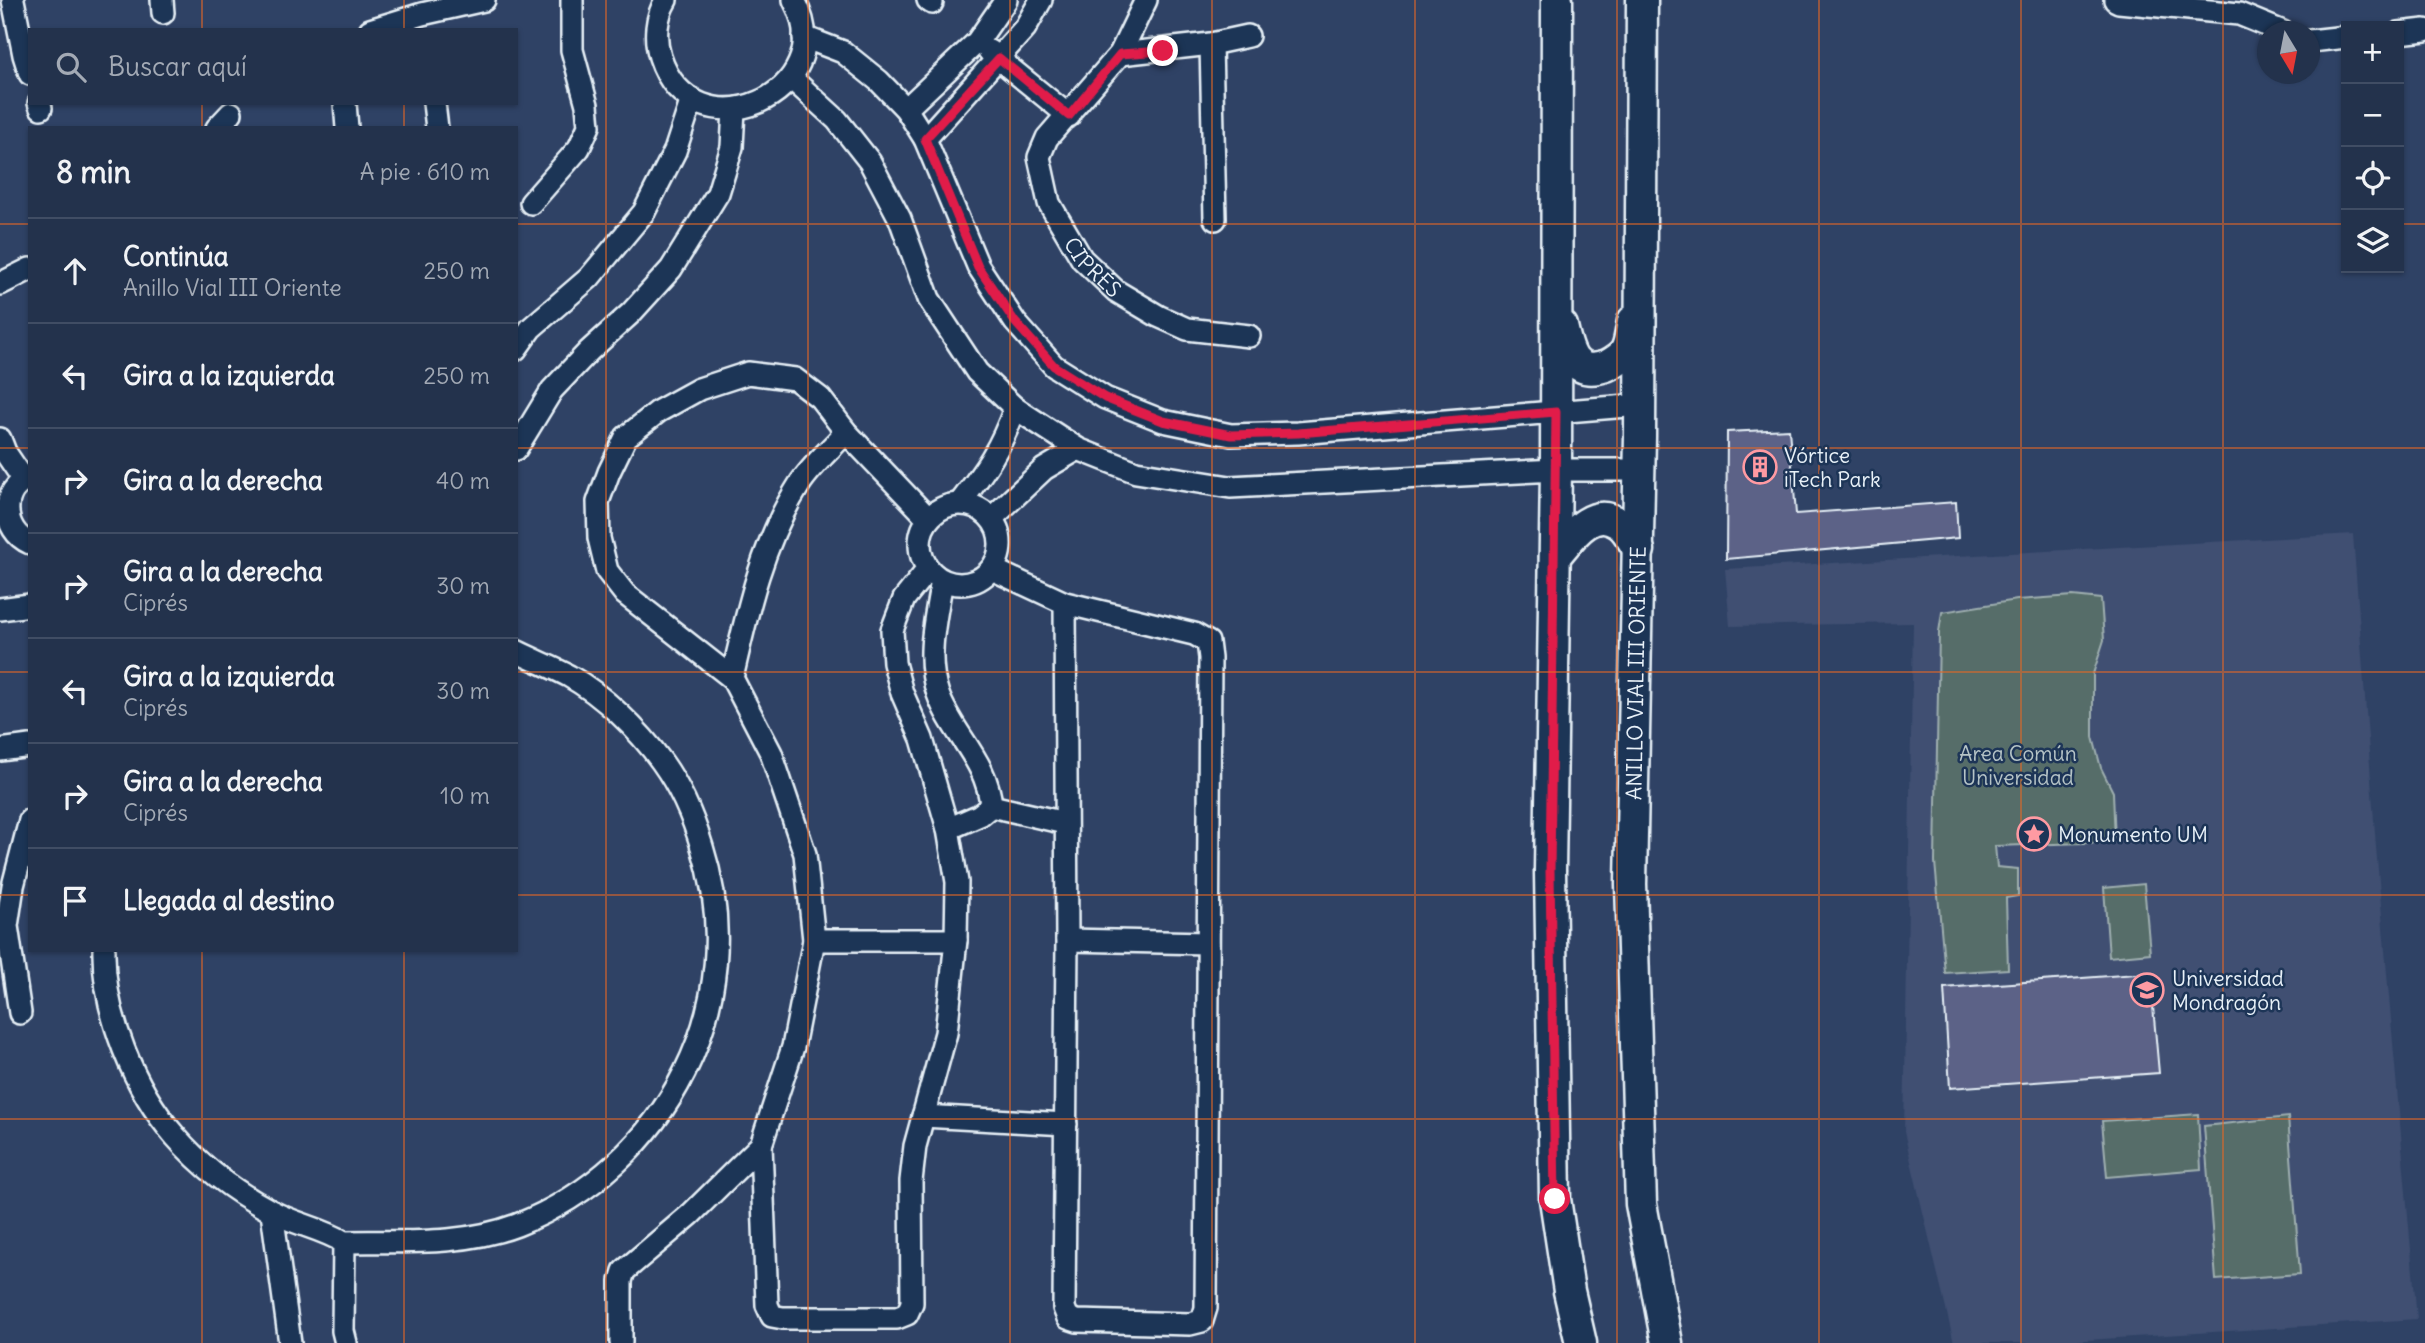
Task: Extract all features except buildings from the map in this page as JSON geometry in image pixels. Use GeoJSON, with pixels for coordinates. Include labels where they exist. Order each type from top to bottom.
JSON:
{"type":"FeatureCollection","features":[{"type":"Feature","properties":{"kind":"main road"},"geometry":{"type":"LineString","coordinates":[[1557,0],[1556,470],[1550,871],[1555,1199],[1569,1291],[1581,1343]]}},
{"type":"Feature","properties":{"kind":"main road","name":"ANILLO VIAL III ORIENTE"},"geometry":{"type":"LineString","coordinates":[[1642,0],[1640,470],[1631,884],[1641,1204],[1667,1343]]}},
{"type":"Feature","properties":{"kind":"main road"},"geometry":{"type":"LineString","coordinates":[[1556,298],[1567,348],[1584,369],[1595,370],[1611,364],[1626,350],[1641,287]]}},
{"type":"Feature","properties":{"kind":"main road"},"geometry":{"type":"LineString","coordinates":[[1555,556],[1586,522],[1606,518],[1620,524],[1639,550]]}},
{"type":"Feature","properties":{"kind":"street"},"geometry":{"type":"LineString","coordinates":[[13,0],[28,68]]}},
{"type":"Feature","properties":{"kind":"street"},"geometry":{"type":"LineString","coordinates":[[383,28],[423,22],[484,0]]}},
{"type":"Feature","properties":{"kind":"street"},"geometry":{"type":"LineString","coordinates":[[531,203],[579,148],[589,126],[587,105],[572,50],[572,0]]}},
{"type":"Feature","properties":{"kind":"street"},"geometry":{"type":"LineString","coordinates":[[666,0],[657,28],[657,49],[664,69],[676,86],[692,99],[713,107],[734,110],[756,105],[776,94],[791,78],[801,59],[804,37],[800,12],[794,0]]}},
{"type":"Feature","properties":{"kind":"street"},"geometry":{"type":"LineString","coordinates":[[906,109],[977,42],[1006,0]]}},
{"type":"Feature","properties":{"kind":"street"},"geometry":{"type":"LineString","coordinates":[[925,139],[1025,28],[1041,0]]}},
{"type":"Feature","properties":{"kind":"street","name":"CIPRÉS"},"geometry":{"type":"LineString","coordinates":[[1146,0],[1120,54],[1069,116],[1047,138],[1039,157],[1049,203],[1082,259],[1116,291],[1158,316],[1187,329],[1249,337]]}},
{"type":"Feature","properties":{"kind":"street"},"geometry":{"type":"LineString","coordinates":[[2115,0],[2239,14],[2257,21]]}},
{"type":"Feature","properties":{"kind":"street"},"geometry":{"type":"LineString","coordinates":[[2404,32],[2425,30]]}},
{"type":"Feature","properties":{"kind":"street"},"geometry":{"type":"LineString","coordinates":[[1120,54],[1211,44],[1248,36]]}},
{"type":"Feature","properties":{"kind":"street"},"geometry":{"type":"LineString","coordinates":[[804,37],[843,52],[906,109],[925,139],[978,267],[1015,322],[1054,366],[1105,398],[1163,421],[1231,435],[1298,433],[1640,405]]}},
{"type":"Feature","properties":{"kind":"street"},"geometry":{"type":"LineString","coordinates":[[2320,40],[2341,38]]}},
{"type":"Feature","properties":{"kind":"street"},"geometry":{"type":"LineString","coordinates":[[977,42],[1069,116]]}},
{"type":"Feature","properties":{"kind":"street"},"geometry":{"type":"LineString","coordinates":[[1211,44],[1215,219]]}},
{"type":"Feature","properties":{"kind":"street"},"geometry":{"type":"LineString","coordinates":[[791,78],[836,120],[870,162],[900,219],[929,299],[977,372],[1015,408],[1078,449],[1136,472],[1230,487],[1556,470],[1640,470]]}},
{"type":"Feature","properties":{"kind":"street"},"geometry":{"type":"LineString","coordinates":[[937,82],[958,103]]}},
{"type":"Feature","properties":{"kind":"street"},"geometry":{"type":"LineString","coordinates":[[518,346],[531,328],[589,278],[644,212],[675,151],[692,99]]}},
{"type":"Feature","properties":{"kind":"street"},"geometry":{"type":"LineString","coordinates":[[345,105],[347,126]]}},
{"type":"Feature","properties":{"kind":"street"},"geometry":{"type":"LineString","coordinates":[[434,105],[437,126]]}},
{"type":"Feature","properties":{"kind":"street"},"geometry":{"type":"LineString","coordinates":[[518,446],[552,390],[589,351],[631,313],[671,268],[718,193],[732,147],[734,110]]}},
{"type":"Feature","properties":{"kind":"street"},"geometry":{"type":"LineString","coordinates":[[0,284],[28,270]]}},
{"type":"Feature","properties":{"kind":"street"},"geometry":{"type":"LineString","coordinates":[[928,518],[846,432],[820,398],[795,379],[748,373],[699,388],[659,411],[626,438],[598,502],[599,538],[607,571],[625,594],[732,678],[771,753],[805,854],[814,940],[793,1047],[761,1144],[767,1304],[772,1316],[897,1318],[907,1314],[912,1303],[911,1181],[915,1146],[946,1033],[957,940],[957,882],[948,829],[922,739],[902,693],[894,663],[892,630],[904,599],[935,575]]}},
{"type":"Feature","properties":{"kind":"street"},"geometry":{"type":"LineString","coordinates":[[960,503],[1004,440],[1015,408]]}},
{"type":"Feature","properties":{"kind":"street"},"geometry":{"type":"LineString","coordinates":[[732,678],[748,607],[775,529],[800,483],[846,432]]}},
{"type":"Feature","properties":{"kind":"street"},"geometry":{"type":"LineString","coordinates":[[0,439],[5,452],[27,479],[12,490],[6,505],[7,520],[14,534],[28,542]]}},
{"type":"Feature","properties":{"kind":"street"},"geometry":{"type":"LineString","coordinates":[[992,518],[1044,469],[1078,449]]}},
{"type":"Feature","properties":{"kind":"street"},"geometry":{"type":"LineString","coordinates":[[960,503],[978,507],[992,518],[1000,535],[1000,553],[992,569],[977,580],[960,585],[935,575],[920,552],[920,535],[928,518],[942,507],[960,503]]}},
{"type":"Feature","properties":{"kind":"street"},"geometry":{"type":"LineString","coordinates":[[992,569],[1065,603],[1194,634],[1208,642],[1206,1308],[1202,1321],[1190,1324],[1077,1321],[1068,1318],[1064,1308],[1067,940],[1065,603]]}},
{"type":"Feature","properties":{"kind":"street"},"geometry":{"type":"LineString","coordinates":[[935,575],[931,656],[937,692],[950,721],[973,751],[990,792],[991,806]]}},
{"type":"Feature","properties":{"kind":"street"},"geometry":{"type":"LineString","coordinates":[[0,609],[28,605]]}},
{"type":"Feature","properties":{"kind":"street"},"geometry":{"type":"LineString","coordinates":[[104,952],[116,1026],[139,1084],[174,1135],[219,1179],[272,1212],[331,1234],[344,1242],[455,1241],[516,1226],[572,1198],[622,1160],[663,1113],[693,1058],[712,999],[717,925],[712,875],[692,816],[662,762],[621,715],[571,677],[518,652]]}},
{"type":"Feature","properties":{"kind":"street"},"geometry":{"type":"LineString","coordinates":[[0,750],[28,746]]}},
{"type":"Feature","properties":{"kind":"street"},"geometry":{"type":"LineString","coordinates":[[991,806],[1065,823]]}},
{"type":"Feature","properties":{"kind":"street"},"geometry":{"type":"LineString","coordinates":[[948,829],[980,815],[991,806]]}},
{"type":"Feature","properties":{"kind":"street"},"geometry":{"type":"LineString","coordinates":[[20,1013],[4,928],[28,828]]}},
{"type":"Feature","properties":{"kind":"street"},"geometry":{"type":"LineString","coordinates":[[814,940],[957,940]]}},
{"type":"Feature","properties":{"kind":"street"},"geometry":{"type":"LineString","coordinates":[[1067,940],[1208,943]]}},
{"type":"Feature","properties":{"kind":"street"},"geometry":{"type":"LineString","coordinates":[[923,1116],[1066,1124]]}},
{"type":"Feature","properties":{"kind":"street"},"geometry":{"type":"LineString","coordinates":[[621,1343],[621,1281],[624,1270],[691,1214],[761,1144]]}},
{"type":"Feature","properties":{"kind":"street"},"geometry":{"type":"LineString","coordinates":[[272,1212],[290,1343]]}},
{"type":"Feature","properties":{"kind":"street"},"geometry":{"type":"LineString","coordinates":[[344,1242],[343,1331],[346,1343]]}},
{"type":"Feature","properties":{"kind":"shaded area","name":"Universidad Mondragón"},"geometry":{"type":"Polygon","coordinates":[[[2353,534],[2376,847],[2417,1319],[2039,1343],[1954,1343],[1904,1132],[1913,623],[1730,626],[1725,569],[2353,534]]]}},
{"type":"Feature","properties":{"kind":"green space","name":"Area Común Universidad"},"geometry":{"type":"Polygon","coordinates":[[[2073,596],[2101,599],[2104,640],[2093,674],[2093,737],[2101,768],[2113,792],[2115,842],[1995,846],[1997,867],[2018,869],[2018,896],[2006,898],[2008,969],[1945,973],[1935,862],[1939,632],[1942,612],[2017,600],[2073,596]]]}},
{"type":"Feature","properties":{"kind":"green space"},"geometry":{"type":"Polygon","coordinates":[[[2144,884],[2150,953],[2109,957],[2104,888],[2144,884]]]}},
{"type":"Feature","properties":{"kind":"green space"},"geometry":{"type":"Polygon","coordinates":[[[2198,1114],[2201,1169],[2107,1177],[2102,1121],[2198,1114]]]}},
{"type":"Feature","properties":{"kind":"green space"},"geometry":{"type":"Polygon","coordinates":[[[2288,1117],[2300,1274],[2216,1280],[2204,1126],[2288,1117]]]}},
{"type":"Feature","properties":{"kind":"place","name":"Vórtice iTech Park"},"geometry":{"type":"Point","coordinates":[1760,467]}},
{"type":"Feature","properties":{"kind":"place","name":"Monumento UM"},"geometry":{"type":"Point","coordinates":[2034,834]}},
{"type":"Feature","properties":{"kind":"place","name":"Universidad Mondragón"},"geometry":{"type":"Point","coordinates":[2147,990]}},
{"type":"Feature","properties":{"kind":"route"},"geometry":{"type":"LineString","coordinates":[[1163,51],[1120,54],[1069,116],[999,58],[925,139],[978,267],[1015,322],[1054,366],[1105,398],[1163,421],[1231,435],[1298,433],[1556,412],[1550,871],[1555,1199]]}}]}
